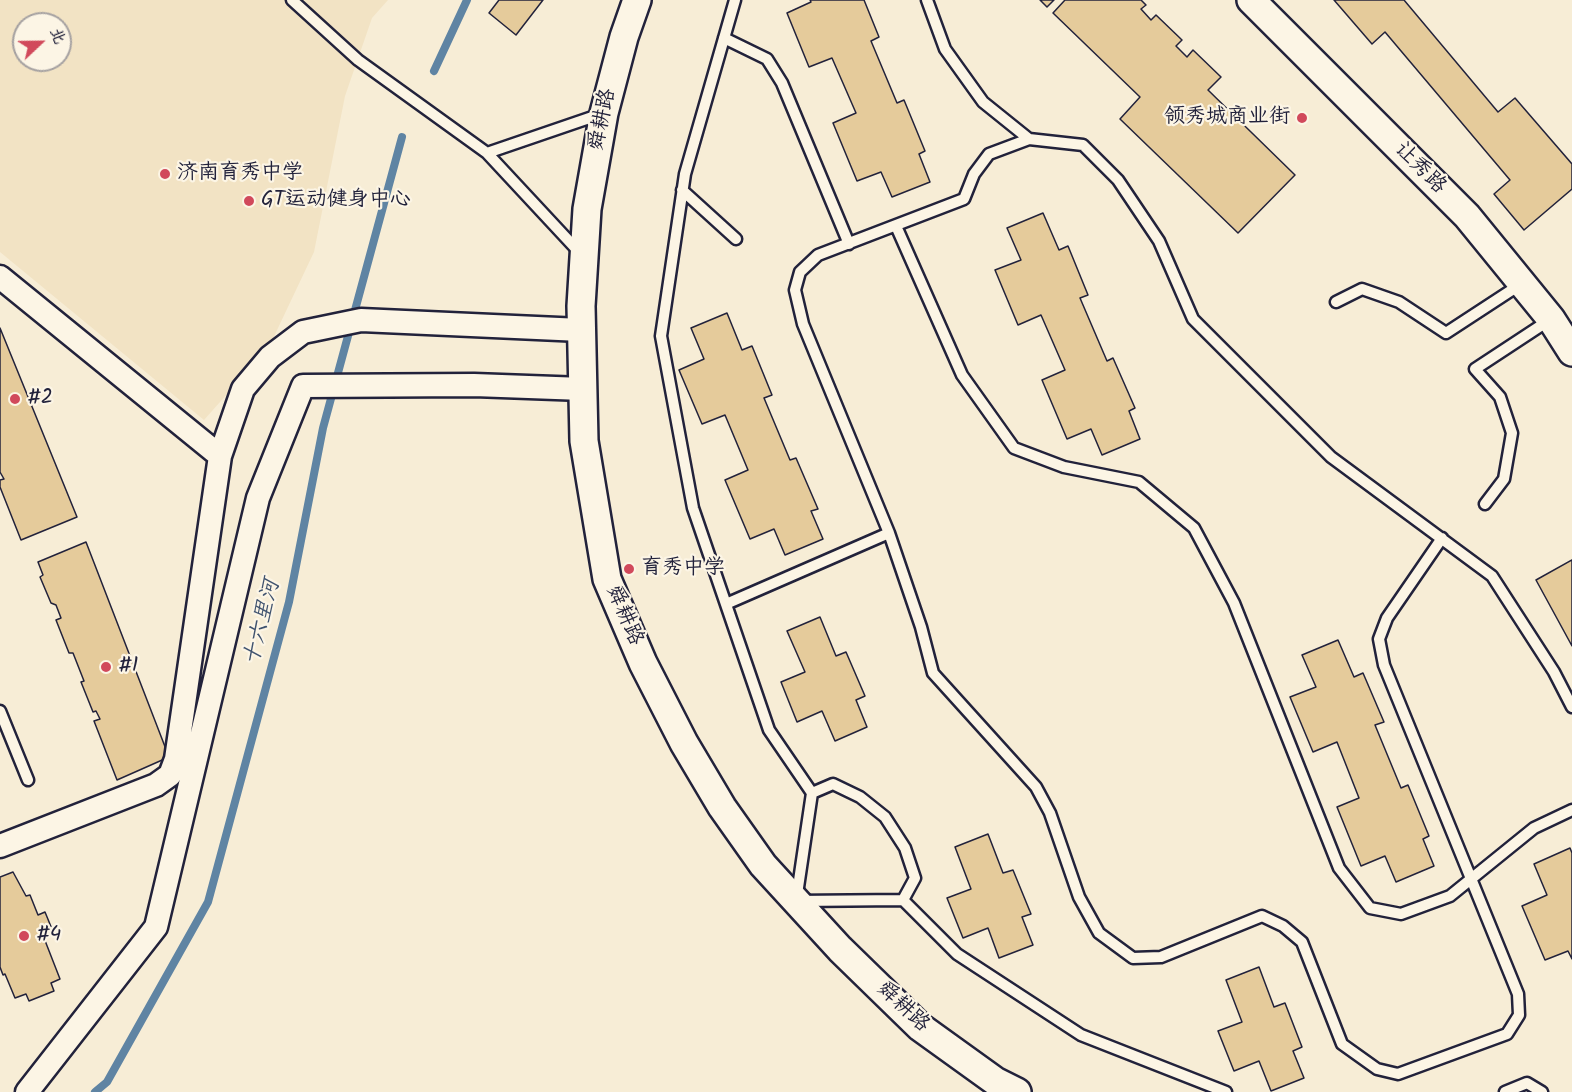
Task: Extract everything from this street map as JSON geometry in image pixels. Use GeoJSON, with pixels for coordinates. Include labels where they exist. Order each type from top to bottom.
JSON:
{"type":"FeatureCollection","features":[{"type":"Feature","properties":{"kind":"street","name":"舜耕路"},"geometry":{"type":"LineString","coordinates":[[637,0],[624,37],[604,113],[586,209],[581,330],[584,441],[607,579],[643,663],[706,781],[763,865],[840,949],[921,1028],[995,1081],[1017,1092]]}},
{"type":"Feature","properties":{"kind":"street","name":"让秀路"},"geometry":{"type":"LineString","coordinates":[[1251,0],[1467,216],[1551,319],[1572,352]]}},
{"type":"Feature","properties":{"kind":"street"},"geometry":{"type":"LineString","coordinates":[[0,277],[220,456]]}},
{"type":"Feature","properties":{"kind":"street"},"geometry":{"type":"LineString","coordinates":[[0,846],[156,785],[170,775],[176,759],[220,456],[243,389],[270,357],[303,332],[361,320],[581,330]]}},
{"type":"Feature","properties":{"kind":"street"},"geometry":{"type":"LineString","coordinates":[[27,1092],[156,927],[258,498],[303,386],[474,385],[583,389]]}},
{"type":"Feature","properties":{"kind":"lane"},"geometry":{"type":"LineString","coordinates":[[292,0],[358,60],[487,153],[584,257]]}},
{"type":"Feature","properties":{"kind":"lane"},"geometry":{"type":"LineString","coordinates":[[735,0],[684,174],[661,336],[693,507],[769,730],[812,793],[796,901],[903,900],[957,954],[1081,1035],[1226,1092]]}},
{"type":"Feature","properties":{"kind":"lane"},"geometry":{"type":"LineString","coordinates":[[927,0],[945,49],[983,102],[1029,139]]}},
{"type":"Feature","properties":{"kind":"lane"},"geometry":{"type":"LineString","coordinates":[[724,38],[767,59],[782,83],[849,244]]}},
{"type":"Feature","properties":{"kind":"lane"},"geometry":{"type":"LineString","coordinates":[[487,153],[604,113]]}},
{"type":"Feature","properties":{"kind":"lane"},"geometry":{"type":"LineString","coordinates":[[1442,538],[1387,618],[1379,639],[1384,666],[1473,878],[1518,993],[1519,1015],[1507,1034],[1398,1074],[1377,1069],[1342,1044],[1302,942],[1283,926],[1262,916],[1161,957],[1133,958],[1099,933],[1079,897],[1050,813],[1036,787],[933,673],[921,627],[889,533],[803,324],[795,290],[800,272],[818,255],[964,198],[974,174],[989,154],[1029,139],[1083,146],[1118,180],[1159,241],[1193,319],[1331,457],[1442,538],[1492,576],[1554,672],[1572,706]]}},
{"type":"Feature","properties":{"kind":"lane"},"geometry":{"type":"LineString","coordinates":[[682,190],[736,239]]}},
{"type":"Feature","properties":{"kind":"lane"},"geometry":{"type":"LineString","coordinates":[[896,226],[962,375],[1014,448],[1064,467],[1139,482],[1194,528],[1234,603],[1339,868],[1370,908],[1401,914],[1450,896],[1534,828],[1572,810]]}},
{"type":"Feature","properties":{"kind":"lane"},"geometry":{"type":"LineString","coordinates":[[1336,302],[1362,289],[1399,302],[1446,333],[1522,283]]}},
{"type":"Feature","properties":{"kind":"lane"},"geometry":{"type":"LineString","coordinates":[[1485,504],[1504,479],[1512,433],[1500,397],[1475,369],[1551,319]]}},
{"type":"Feature","properties":{"kind":"lane"},"geometry":{"type":"LineString","coordinates":[[726,604],[889,533]]}},
{"type":"Feature","properties":{"kind":"lane"},"geometry":{"type":"LineString","coordinates":[[0,711],[28,780]]}},
{"type":"Feature","properties":{"kind":"lane"},"geometry":{"type":"LineString","coordinates":[[812,793],[833,783],[860,797],[885,817],[905,848],[915,878],[903,900]]}},
{"type":"Feature","properties":{"kind":"lane"},"geometry":{"type":"LineString","coordinates":[[1505,1092],[1527,1083],[1542,1092]]}},
{"type":"Feature","properties":{"kind":"shaded area","name":"济南育秀中学"},"geometry":{"type":"Polygon","coordinates":[[[0,0],[388,0],[372,18],[345,96],[314,252],[269,347],[204,420],[0,252],[0,0]]]}},
{"type":"Feature","properties":{"kind":"building"},"geometry":{"type":"Polygon","coordinates":[[[499,0],[543,0],[516,35],[489,13],[499,0]]]}},
{"type":"Feature","properties":{"kind":"building"},"geometry":{"type":"Polygon","coordinates":[[[810,0],[864,0],[879,37],[871,41],[897,103],[904,100],[925,151],[919,154],[930,182],[892,197],[881,172],[857,181],[833,123],[856,113],[832,58],[809,67],[787,13],[811,2],[810,0]]]}},
{"type":"Feature","properties":{"kind":"building"},"geometry":{"type":"Polygon","coordinates":[[[1040,0],[1054,0],[1047,7],[1040,0]]]}},
{"type":"Feature","properties":{"kind":"building"},"geometry":{"type":"Polygon","coordinates":[[[1065,0],[1141,0],[1146,5],[1141,9],[1151,20],[1156,15],[1182,40],[1176,46],[1187,57],[1193,50],[1221,77],[1208,90],[1295,175],[1238,233],[1120,119],[1140,97],[1053,13],[1065,0]]]}},
{"type":"Feature","properties":{"kind":"building"},"geometry":{"type":"Polygon","coordinates":[[[1334,0],[1404,0],[1498,112],[1515,98],[1572,164],[1572,189],[1524,230],[1494,194],[1510,180],[1385,32],[1372,44],[1334,0]]]}},
{"type":"Feature","properties":{"kind":"building"},"geometry":{"type":"Polygon","coordinates":[[[1043,213],[1059,250],[1068,246],[1088,295],[1080,298],[1107,361],[1113,358],[1135,408],[1129,411],[1140,439],[1102,455],[1091,429],[1067,439],[1042,380],[1065,370],[1041,315],[1018,325],[995,270],[1021,260],[1007,228],[1043,213]]]}},
{"type":"Feature","properties":{"kind":"building"},"geometry":{"type":"Polygon","coordinates":[[[727,313],[742,350],[752,346],[772,395],[764,398],[790,460],[796,458],[818,509],[811,511],[823,539],[785,555],[774,529],[750,539],[725,480],[748,470],[725,415],[702,424],[679,370],[704,359],[691,328],[727,313]]]}},
{"type":"Feature","properties":{"kind":"building","name":"#2"},"geometry":{"type":"Polygon","coordinates":[[[0,328],[77,517],[21,540],[0,487],[0,480],[4,479],[0,472],[0,328]]]}},
{"type":"Feature","properties":{"kind":"building","name":"#1"},"geometry":{"type":"Polygon","coordinates":[[[86,542],[169,757],[117,780],[94,721],[100,719],[96,711],[93,712],[73,653],[69,653],[56,620],[61,618],[56,605],[51,603],[40,577],[43,575],[38,562],[86,542]]]}},
{"type":"Feature","properties":{"kind":"building"},"geometry":{"type":"Polygon","coordinates":[[[1572,560],[1572,646],[1536,580],[1572,560]]]}},
{"type":"Feature","properties":{"kind":"building"},"geometry":{"type":"Polygon","coordinates":[[[820,617],[836,656],[846,652],[865,696],[856,700],[867,727],[835,741],[822,711],[797,722],[781,682],[805,672],[787,631],[820,617]]]}},
{"type":"Feature","properties":{"kind":"building"},"geometry":{"type":"Polygon","coordinates":[[[1338,640],[1354,677],[1363,673],[1384,722],[1375,725],[1401,788],[1408,785],[1429,836],[1423,839],[1434,866],[1396,882],[1385,856],[1361,866],[1337,807],[1359,798],[1337,742],[1313,752],[1290,697],[1316,687],[1302,655],[1338,640]]]}},
{"type":"Feature","properties":{"kind":"building"},"geometry":{"type":"Polygon","coordinates":[[[988,834],[1003,873],[1013,870],[1031,914],[1022,917],[1033,945],[999,958],[988,928],[963,938],[947,898],[971,889],[955,847],[988,834]]]}},
{"type":"Feature","properties":{"kind":"building"},"geometry":{"type":"Polygon","coordinates":[[[1570,848],[1572,853],[1572,959],[1568,951],[1545,960],[1522,906],[1547,895],[1534,864],[1570,848]]]}},
{"type":"Feature","properties":{"kind":"building","name":"#4"},"geometry":{"type":"Polygon","coordinates":[[[13,872],[26,896],[30,895],[38,915],[45,912],[54,934],[44,938],[60,979],[51,983],[54,991],[29,1001],[26,994],[15,998],[0,967],[0,877],[13,872]]]}},
{"type":"Feature","properties":{"kind":"building"},"geometry":{"type":"Polygon","coordinates":[[[1259,967],[1274,1007],[1285,1003],[1302,1047],[1293,1051],[1304,1078],[1271,1091],[1259,1061],[1234,1071],[1218,1031],[1242,1022],[1226,980],[1259,967]]]}},
{"type":"Feature","properties":{"kind":"waterway","name":"十六里河"},"geometry":{"type":"LineString","coordinates":[[434,71],[467,0]]}},
{"type":"Feature","properties":{"kind":"waterway","name":"十六里河"},"geometry":{"type":"LineString","coordinates":[[95,1092],[107,1082],[208,902],[289,602],[323,428],[402,137]]}},
{"type":"Feature","properties":{"kind":"place","name":"领秀城商业街"},"geometry":{"type":"Point","coordinates":[1302,118]}},
{"type":"Feature","properties":{"kind":"place","name":"济南育秀中学"},"geometry":{"type":"Point","coordinates":[165,174]}},
{"type":"Feature","properties":{"kind":"place","name":"GT运动健身中心"},"geometry":{"type":"Point","coordinates":[249,201]}},
{"type":"Feature","properties":{"kind":"place","name":"#2"},"geometry":{"type":"Point","coordinates":[15,399]}},
{"type":"Feature","properties":{"kind":"place","name":"育秀中学"},"geometry":{"type":"Point","coordinates":[629,569]}},
{"type":"Feature","properties":{"kind":"place","name":"#1"},"geometry":{"type":"Point","coordinates":[106,667]}},
{"type":"Feature","properties":{"kind":"place","name":"#4"},"geometry":{"type":"Point","coordinates":[24,936]}}]}
